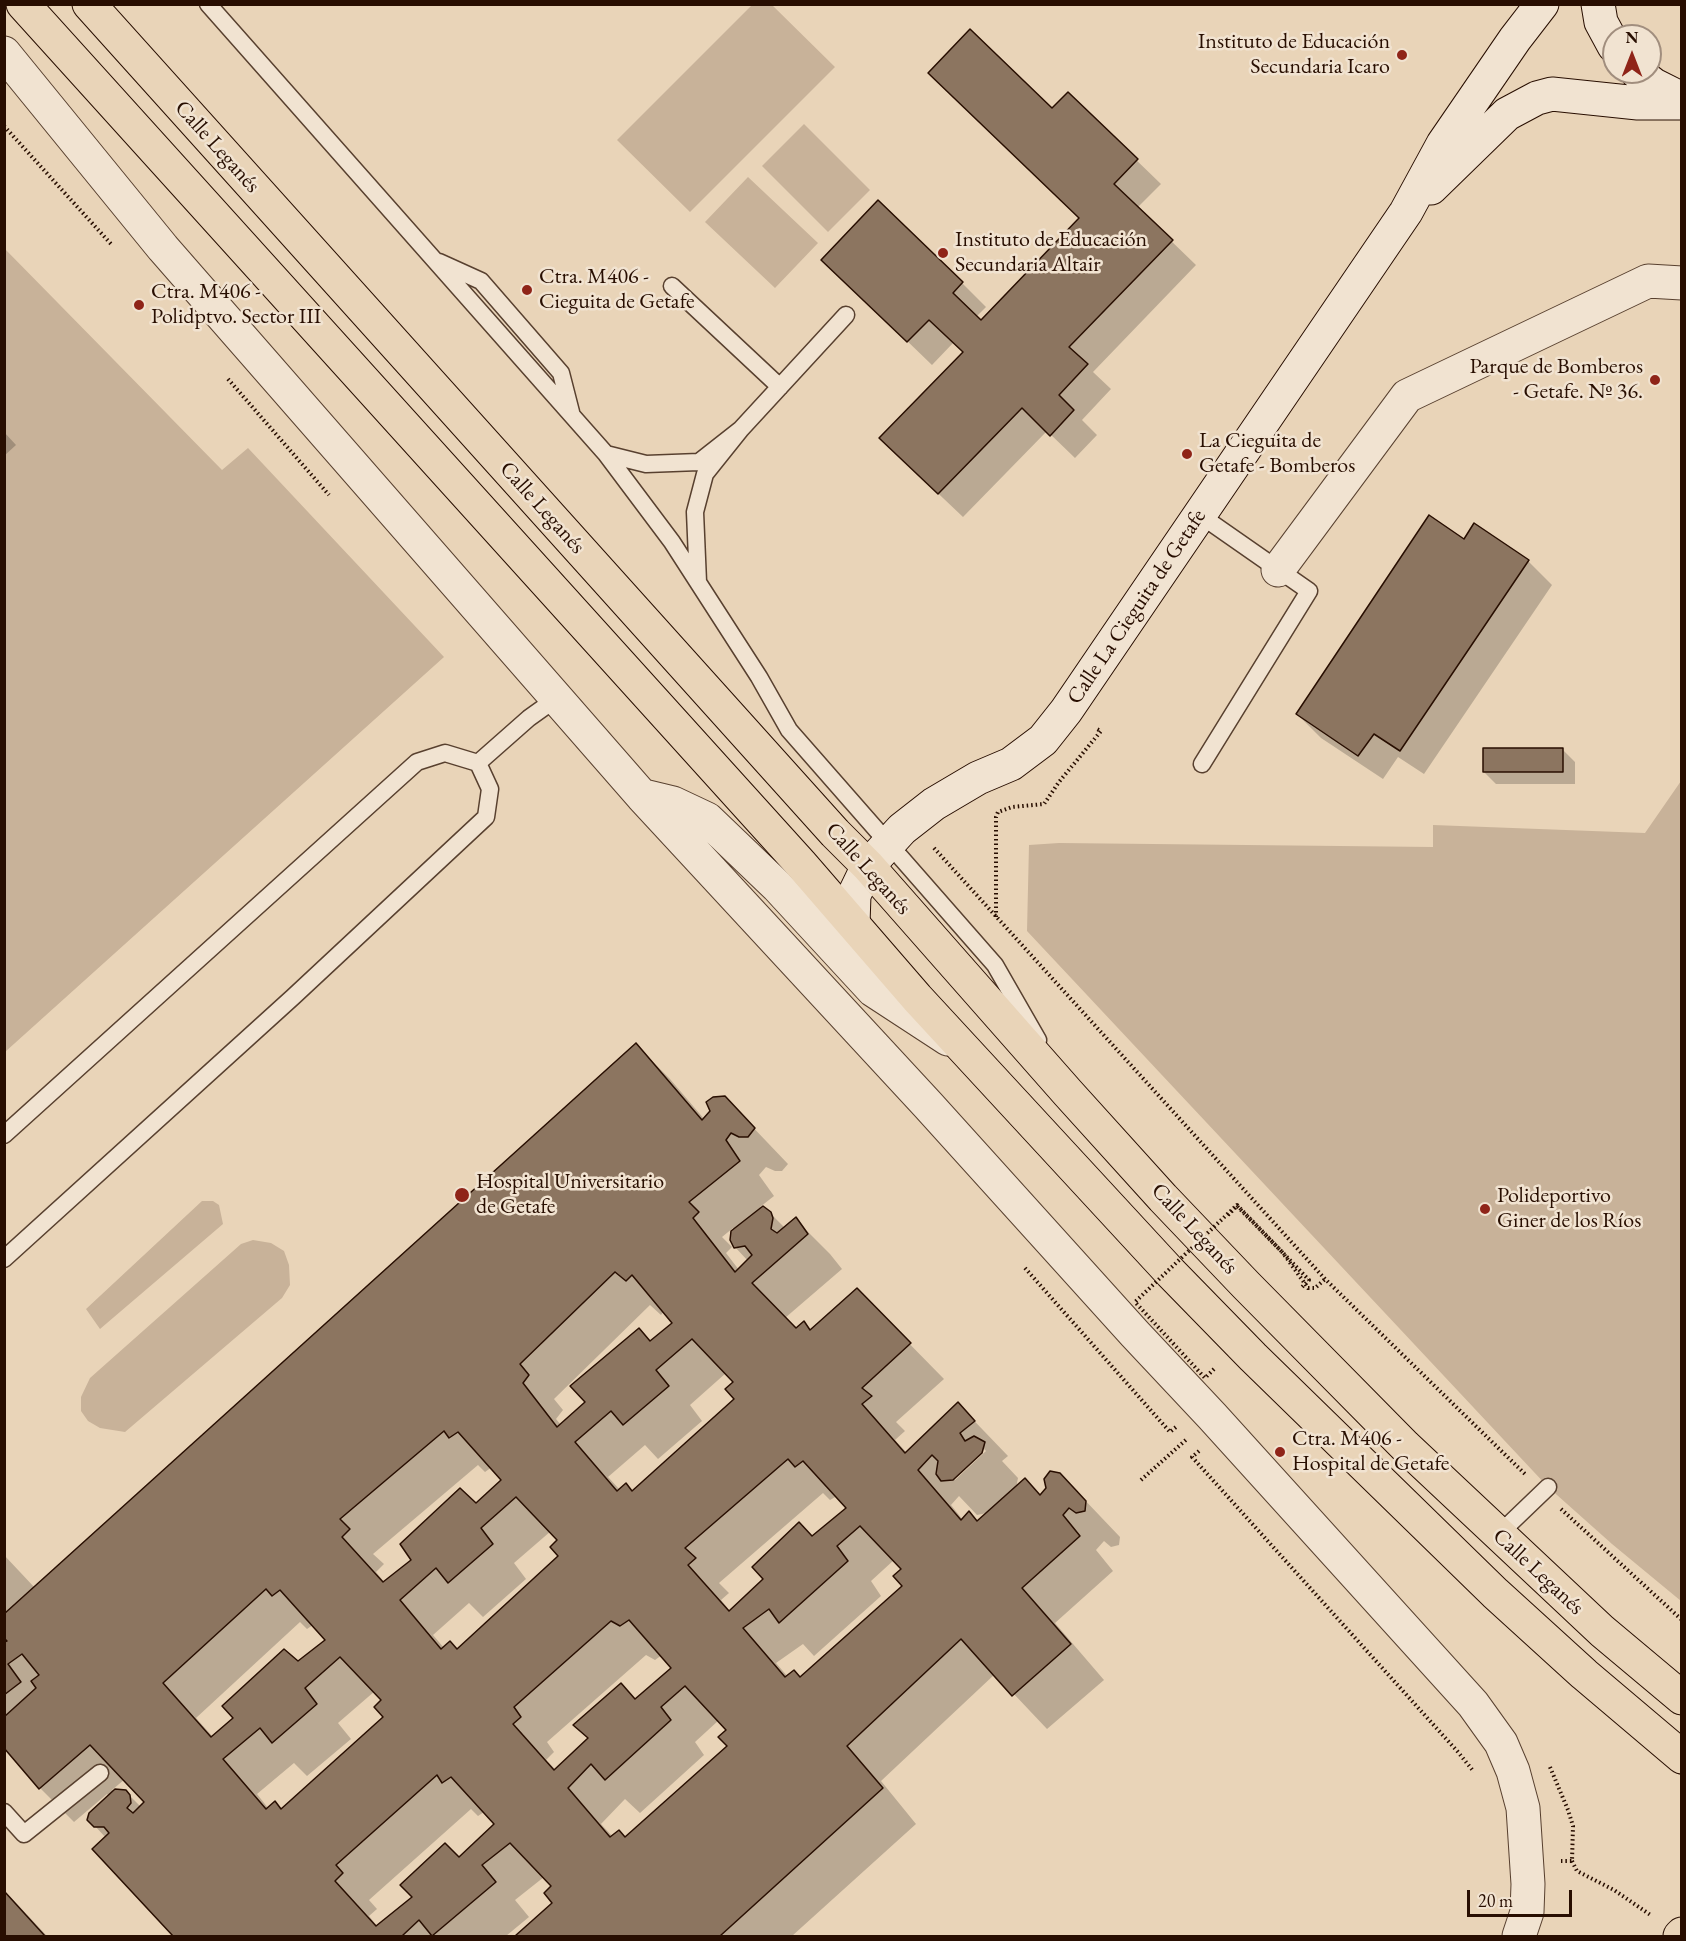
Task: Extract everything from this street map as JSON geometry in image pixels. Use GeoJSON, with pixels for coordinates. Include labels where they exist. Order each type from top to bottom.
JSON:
{"type":"FeatureCollection","features":[{"type":"Feature","properties":{"kind":"highway","name":"Calle Leganés"},"geometry":{"type":"LineString","coordinates":[[23,4],[853,924],[917,998],[1171,1273],[1253,1357],[1495,1593],[1584,1674],[1682,1757]]}},
{"type":"Feature","properties":{"kind":"highway","name":"Calle Leganés"},"geometry":{"type":"LineString","coordinates":[[89,4],[819,815],[878,855],[1068,1093],[1163,1198],[1405,1446],[1602,1631],[1682,1698]]}},
{"type":"Feature","properties":{"kind":"street","name":"Calle La Cieguita de Getafe"},"geometry":{"type":"LineString","coordinates":[[853,924],[854,895],[878,855],[902,829],[934,804],[978,778],[1011,764],[1043,740],[1066,711],[1406,212],[1443,144],[1515,39],[1542,4]]}},
{"type":"Feature","properties":{"kind":"street"},"geometry":{"type":"LineString","coordinates":[[1598,4],[1603,24]]}},
{"type":"Feature","properties":{"kind":"street"},"geometry":{"type":"LineString","coordinates":[[4,53],[163,249],[284,390],[642,796],[928,1105],[1134,1335],[1212,1416],[1483,1718],[1501,1743],[1513,1772],[1523,1808],[1528,1884],[1527,1912],[1519,1936]]}},
{"type":"Feature","properties":{"kind":"street"},"geometry":{"type":"LineString","coordinates":[[1653,84],[1682,101]]}},
{"type":"Feature","properties":{"kind":"street","name":"Calle La Cieguita de Getafe"},"geometry":{"type":"LineString","coordinates":[[1406,212],[1507,114],[1537,98],[1552,93],[1638,103],[1682,101]]}},
{"type":"Feature","properties":{"kind":"street"},"geometry":{"type":"LineString","coordinates":[[1278,570],[1407,396],[1648,281],[1682,283]]}},
{"type":"Feature","properties":{"kind":"street","name":"Calle Leganés"},"geometry":{"type":"LineString","coordinates":[[642,796],[673,803],[707,819],[777,886],[873,990],[964,1048]]}},
{"type":"Feature","properties":{"kind":"lane"},"geometry":{"type":"LineString","coordinates":[[208,4],[432,258],[481,280],[561,373],[572,416],[606,454],[672,542],[759,677],[789,730],[878,855]]}},
{"type":"Feature","properties":{"kind":"lane"},"geometry":{"type":"LineString","coordinates":[[672,286],[780,387]]}},
{"type":"Feature","properties":{"kind":"lane"},"geometry":{"type":"LineString","coordinates":[[698,583],[695,512],[705,474],[741,429],[846,315]]}},
{"type":"Feature","properties":{"kind":"lane"},"geometry":{"type":"LineString","coordinates":[[606,454],[646,464],[699,462],[741,429]]}},
{"type":"Feature","properties":{"kind":"lane"},"geometry":{"type":"LineString","coordinates":[[1200,515],[1309,591],[1202,764]]}},
{"type":"Feature","properties":{"kind":"lane"},"geometry":{"type":"LineString","coordinates":[[478,763],[529,718],[557,698]]}},
{"type":"Feature","properties":{"kind":"lane"},"geometry":{"type":"LineString","coordinates":[[4,1135],[417,762],[445,753],[478,763],[490,789],[486,817],[293,997],[4,1259]]}},
{"type":"Feature","properties":{"kind":"lane"},"geometry":{"type":"LineString","coordinates":[[1498,1535],[1548,1486]]}},
{"type":"Feature","properties":{"kind":"lane"},"geometry":{"type":"LineString","coordinates":[[4,1812],[24,1834],[100,1773]]}},
{"type":"Feature","properties":{"kind":"path"},"geometry":{"type":"LineString","coordinates":[[931,844],[1324,1279],[1529,1477]]}},
{"type":"Feature","properties":{"kind":"path"},"geometry":{"type":"LineString","coordinates":[[1214,1370],[1205,1378],[1135,1302],[1237,1204],[1309,1280],[1300,1289]]}},
{"type":"Feature","properties":{"kind":"path"},"geometry":{"type":"LineString","coordinates":[[1236,1222],[1228,1214],[1237,1206],[1283,1253],[1304,1283],[1312,1290],[1324,1279]]}},
{"type":"Feature","properties":{"kind":"path"},"geometry":{"type":"LineString","coordinates":[[1141,1480],[1188,1438]]}},
{"type":"Feature","properties":{"kind":"path"},"geometry":{"type":"LineString","coordinates":[[1557,1504],[1682,1620]]}},
{"type":"Feature","properties":{"kind":"path"},"geometry":{"type":"LineString","coordinates":[[1572,1861],[1577,1870],[1614,1890],[1654,1917]]}},
{"type":"Feature","properties":{"kind":"shaded area"},"geometry":{"type":"Polygon","coordinates":[[[752,5],[772,5],[835,67],[690,212],[617,140],[752,5]]]}},
{"type":"Feature","properties":{"kind":"shaded area"},"geometry":{"type":"Polygon","coordinates":[[[804,124],[870,190],[828,232],[762,166],[804,124]]]}},
{"type":"Feature","properties":{"kind":"shaded area"},"geometry":{"type":"Polygon","coordinates":[[[748,177],[818,243],[775,288],[705,222],[748,177]]]}},
{"type":"Feature","properties":{"kind":"shaded area"},"geometry":{"type":"Polygon","coordinates":[[[4,248],[222,470],[248,448],[444,657],[5,1052],[4,248]]]}},
{"type":"Feature","properties":{"kind":"shaded area","name":"Polideportivo Giner de los Ríos"},"geometry":{"type":"Polygon","coordinates":[[[1681,781],[1681,1601],[1548,1487],[1027,931],[1029,845],[1059,843],[1433,847],[1433,825],[1645,833],[1681,781]]]}},
{"type":"Feature","properties":{"kind":"shaded area"},"geometry":{"type":"Polygon","coordinates":[[[202,1201],[213,1201],[219,1205],[223,1224],[100,1329],[86,1309],[202,1201]]]}},
{"type":"Feature","properties":{"kind":"shaded area"},"geometry":{"type":"Polygon","coordinates":[[[253,1240],[271,1243],[284,1251],[289,1265],[290,1285],[282,1298],[125,1432],[100,1428],[88,1421],[81,1411],[81,1397],[90,1378],[241,1244],[253,1240]]]}},
{"type":"Feature","properties":{"kind":"building"},"geometry":{"type":"Polygon","coordinates":[[[970,29],[1052,108],[1068,92],[1138,159],[1114,184],[1173,240],[1069,347],[1088,364],[1059,395],[1074,410],[1050,436],[1022,408],[938,494],[879,438],[963,352],[929,320],[907,342],[821,260],[878,200],[963,282],[953,293],[981,320],[1079,218],[928,73],[970,29]]]}},
{"type":"Feature","properties":{"kind":"building"},"geometry":{"type":"Polygon","coordinates":[[[1429,515],[1464,539],[1474,523],[1529,560],[1400,751],[1374,734],[1358,756],[1296,714],[1429,515]]]}},
{"type":"Feature","properties":{"kind":"building"},"geometry":{"type":"Polygon","coordinates":[[[1483,748],[1563,748],[1563,772],[1483,772],[1483,748]]]}},
{"type":"Feature","properties":{"kind":"building"},"geometry":{"type":"Polygon","coordinates":[[[636,1043],[702,1120],[710,1111],[706,1102],[713,1097],[725,1096],[755,1128],[748,1137],[739,1137],[731,1133],[726,1140],[740,1161],[689,1202],[699,1212],[693,1218],[735,1272],[752,1255],[745,1246],[734,1248],[730,1240],[731,1231],[763,1206],[771,1212],[773,1218],[771,1229],[777,1233],[796,1217],[808,1234],[752,1283],[796,1328],[804,1321],[810,1330],[857,1288],[911,1343],[862,1388],[872,1396],[862,1404],[905,1453],[958,1402],[975,1421],[960,1433],[965,1441],[974,1436],[985,1442],[982,1453],[953,1480],[941,1481],[936,1474],[938,1461],[932,1455],[918,1470],[961,1520],[969,1511],[977,1521],[1025,1478],[1040,1495],[1046,1488],[1044,1479],[1050,1471],[1060,1473],[1086,1501],[1085,1511],[1076,1513],[1069,1508],[1063,1515],[1080,1536],[1022,1588],[1071,1644],[1012,1696],[961,1639],[847,1746],[883,1788],[720,1936],[515,1936],[552,1903],[544,1893],[551,1886],[510,1843],[482,1865],[496,1882],[432,1936],[419,1920],[402,1936],[173,1936],[92,1849],[109,1833],[104,1827],[94,1827],[87,1820],[89,1813],[115,1789],[126,1790],[130,1795],[131,1803],[127,1808],[133,1813],[144,1802],[90,1745],[39,1789],[4,1748],[4,1717],[36,1688],[31,1681],[39,1675],[22,1654],[8,1664],[21,1682],[4,1695],[4,1642],[7,1641],[4,1638],[4,1614],[636,1043]],[[615,1272],[520,1364],[529,1375],[523,1383],[557,1427],[585,1402],[570,1386],[639,1328],[650,1341],[672,1323],[632,1275],[626,1281],[615,1272]],[[692,1339],[656,1370],[669,1386],[623,1425],[611,1411],[575,1442],[617,1491],[626,1483],[632,1491],[734,1399],[725,1389],[733,1382],[692,1339]],[[444,1431],[340,1519],[350,1529],[342,1537],[383,1582],[411,1560],[400,1544],[460,1488],[476,1503],[501,1480],[458,1432],[449,1438],[444,1431]],[[788,1459],[685,1548],[696,1558],[688,1565],[729,1611],[763,1579],[752,1567],[799,1522],[812,1536],[846,1508],[803,1461],[795,1467],[788,1459]],[[516,1497],[481,1528],[493,1544],[448,1583],[436,1568],[400,1600],[441,1649],[450,1641],[457,1649],[558,1556],[550,1547],[557,1540],[516,1497]],[[860,1526],[837,1546],[848,1561],[779,1623],[769,1609],[743,1628],[785,1677],[794,1670],[800,1677],[902,1586],[893,1576],[901,1569],[860,1526]],[[266,1589],[163,1683],[211,1737],[233,1718],[222,1706],[284,1649],[298,1661],[325,1640],[280,1590],[272,1596],[266,1589]],[[629,1620],[620,1626],[611,1621],[514,1707],[521,1717],[513,1724],[554,1770],[588,1738],[573,1725],[621,1683],[635,1699],[671,1668],[629,1620]],[[340,1657],[305,1688],[317,1704],[272,1743],[260,1728],[223,1759],[266,1809],[275,1801],[281,1809],[383,1717],[374,1707],[381,1700],[340,1657]],[[685,1686],[661,1707],[671,1720],[605,1780],[591,1764],[568,1788],[610,1837],[619,1830],[625,1837],[727,1746],[718,1737],[726,1730],[685,1686]],[[437,1775],[336,1865],[343,1873],[335,1881],[376,1926],[412,1897],[400,1885],[445,1843],[459,1857],[494,1824],[451,1777],[442,1783],[437,1775]]]}},
{"type":"Feature","properties":{"kind":"building"},"geometry":{"type":"Polygon","coordinates":[[[4,1891],[45,1936],[4,1936],[4,1891]]]}},
{"type":"Feature","properties":{"kind":"place","name":"Instituto de Educación Secundaria Icaro"},"geometry":{"type":"Point","coordinates":[1402,55]}},
{"type":"Feature","properties":{"kind":"place","name":"Instituto de Educación Secundaria Altair"},"geometry":{"type":"Point","coordinates":[943,253]}},
{"type":"Feature","properties":{"kind":"place","name":"Ctra. M406 - Cieguita de Getafe"},"geometry":{"type":"Point","coordinates":[527,290]}},
{"type":"Feature","properties":{"kind":"place","name":"Ctra. M406 - Polidptvo. Sector III"},"geometry":{"type":"Point","coordinates":[139,305]}},
{"type":"Feature","properties":{"kind":"place","name":"Parque de Bomberos - Getafe. Nº 36."},"geometry":{"type":"Point","coordinates":[1655,380]}},
{"type":"Feature","properties":{"kind":"place","name":"La Cieguita de Getafe - Bomberos"},"geometry":{"type":"Point","coordinates":[1187,454]}},
{"type":"Feature","properties":{"kind":"place","name":"Hospital Universitario de Getafe"},"geometry":{"type":"Point","coordinates":[462,1195]}},
{"type":"Feature","properties":{"kind":"place","name":"Polideportivo Giner de los Ríos"},"geometry":{"type":"Point","coordinates":[1485,1209]}},
{"type":"Feature","properties":{"kind":"place","name":"Ctra. M406 - Hospital de Getafe"},"geometry":{"type":"Point","coordinates":[1280,1452]}}]}
